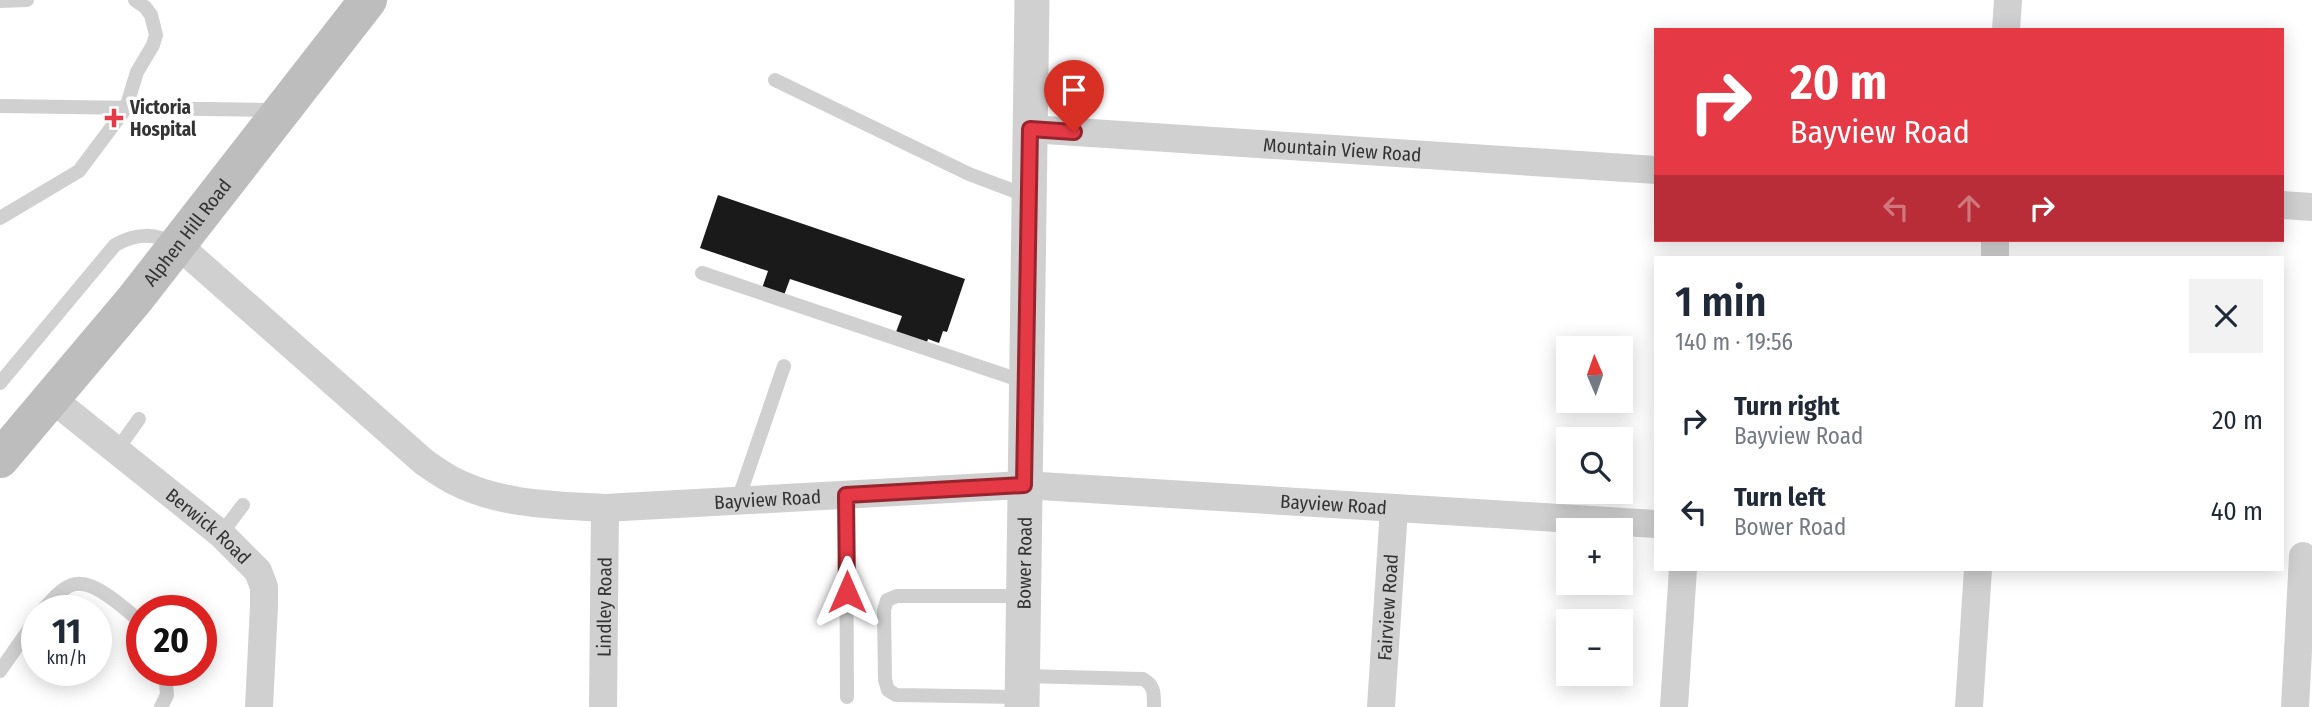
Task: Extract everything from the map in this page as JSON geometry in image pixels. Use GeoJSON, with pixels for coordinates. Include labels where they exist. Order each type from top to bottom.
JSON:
{"type":"FeatureCollection","features":[{"type":"Feature","properties":{"kind":"main road","name":"Alphen Hill Road"},"geometry":{"type":"LineString","coordinates":[[0,459],[135,299],[368,0]]}},
{"type":"Feature","properties":{"kind":"street","name":"Bower Road"},"geometry":{"type":"LineString","coordinates":[[1022,693],[1032,0]]}},
{"type":"Feature","properties":{"kind":"street"},"geometry":{"type":"LineString","coordinates":[[2006,28],[2008,0]]}},
{"type":"Feature","properties":{"kind":"street","name":"Mountain View Road"},"geometry":{"type":"LineString","coordinates":[[1030,129],[1654,170]]}},
{"type":"Feature","properties":{"kind":"street"},"geometry":{"type":"LineString","coordinates":[[2284,205],[2312,207]]}},
{"type":"Feature","properties":{"kind":"street","name":"Bayview Road"},"geometry":{"type":"LineString","coordinates":[[178,245],[424,462],[457,483],[496,497],[538,504],[605,508],[1024,485],[1654,524]]}},
{"type":"Feature","properties":{"kind":"street","name":"Berwick Road"},"geometry":{"type":"LineString","coordinates":[[51,398],[221,534],[258,570],[264,587],[259,707]]}},
{"type":"Feature","properties":{"kind":"street","name":"Lindley Road"},"geometry":{"type":"LineString","coordinates":[[603,707],[605,508]]}},
{"type":"Feature","properties":{"kind":"street","name":"Fairview Road"},"geometry":{"type":"LineString","coordinates":[[1381,707],[1394,509]]}},
{"type":"Feature","properties":{"kind":"street"},"geometry":{"type":"LineString","coordinates":[[2295,707],[2299,555]]}},
{"type":"Feature","properties":{"kind":"street"},"geometry":{"type":"LineString","coordinates":[[1674,707],[1683,571]]}},
{"type":"Feature","properties":{"kind":"street"},"geometry":{"type":"LineString","coordinates":[[1969,707],[1978,571]]}},
{"type":"Feature","properties":{"kind":"lane"},"geometry":{"type":"LineString","coordinates":[[0,1],[27,0]]}},
{"type":"Feature","properties":{"kind":"lane"},"geometry":{"type":"LineString","coordinates":[[0,218],[79,171],[126,107],[137,72],[156,35],[151,15],[135,0]]}},
{"type":"Feature","properties":{"kind":"lane"},"geometry":{"type":"LineString","coordinates":[[775,80],[969,174],[1029,197]]}},
{"type":"Feature","properties":{"kind":"lane"},"geometry":{"type":"LineString","coordinates":[[0,106],[284,110]]}},
{"type":"Feature","properties":{"kind":"lane"},"geometry":{"type":"LineString","coordinates":[[0,383],[116,245],[127,238],[148,235],[178,245]]}},
{"type":"Feature","properties":{"kind":"lane"},"geometry":{"type":"LineString","coordinates":[[702,272],[1026,382]]}},
{"type":"Feature","properties":{"kind":"lane"},"geometry":{"type":"LineString","coordinates":[[738,500],[784,366]]}},
{"type":"Feature","properties":{"kind":"lane"},"geometry":{"type":"LineString","coordinates":[[117,450],[139,419]]}},
{"type":"Feature","properties":{"kind":"lane"},"geometry":{"type":"LineString","coordinates":[[846,495],[847,697]]}},
{"type":"Feature","properties":{"kind":"lane"},"geometry":{"type":"LineString","coordinates":[[221,534],[243,505]]}},
{"type":"Feature","properties":{"kind":"lane"},"geometry":{"type":"LineString","coordinates":[[59,595],[68,586],[81,582],[92,584],[107,595]]}},
{"type":"Feature","properties":{"kind":"lane"},"geometry":{"type":"LineString","coordinates":[[1023,596],[897,596],[887,600],[884,610],[885,680],[888,690],[896,695],[1022,693],[1143,679],[1150,683],[1154,694],[1154,707]]}},
{"type":"Feature","properties":{"kind":"lane"},"geometry":{"type":"LineString","coordinates":[[0,671],[21,641]]}},
{"type":"Feature","properties":{"kind":"lane"},"geometry":{"type":"LineString","coordinates":[[161,707],[167,695],[166,686]]}},
{"type":"Feature","properties":{"kind":"building"},"geometry":{"type":"Polygon","coordinates":[[[718,195],[965,279],[947,332],[943,331],[939,343],[896,332],[902,316],[790,279],[783,298],[761,291],[768,271],[700,248],[718,195]]]}},
{"type":"Feature","properties":{"kind":"place","name":"Victoria Hospital"},"geometry":{"type":"Point","coordinates":[114,118]}},
{"type":"Feature","properties":{"kind":"route"},"geometry":{"type":"LineString","coordinates":[[847,592],[846,495],[1024,485],[1030,129],[1074,132]]}}]}
